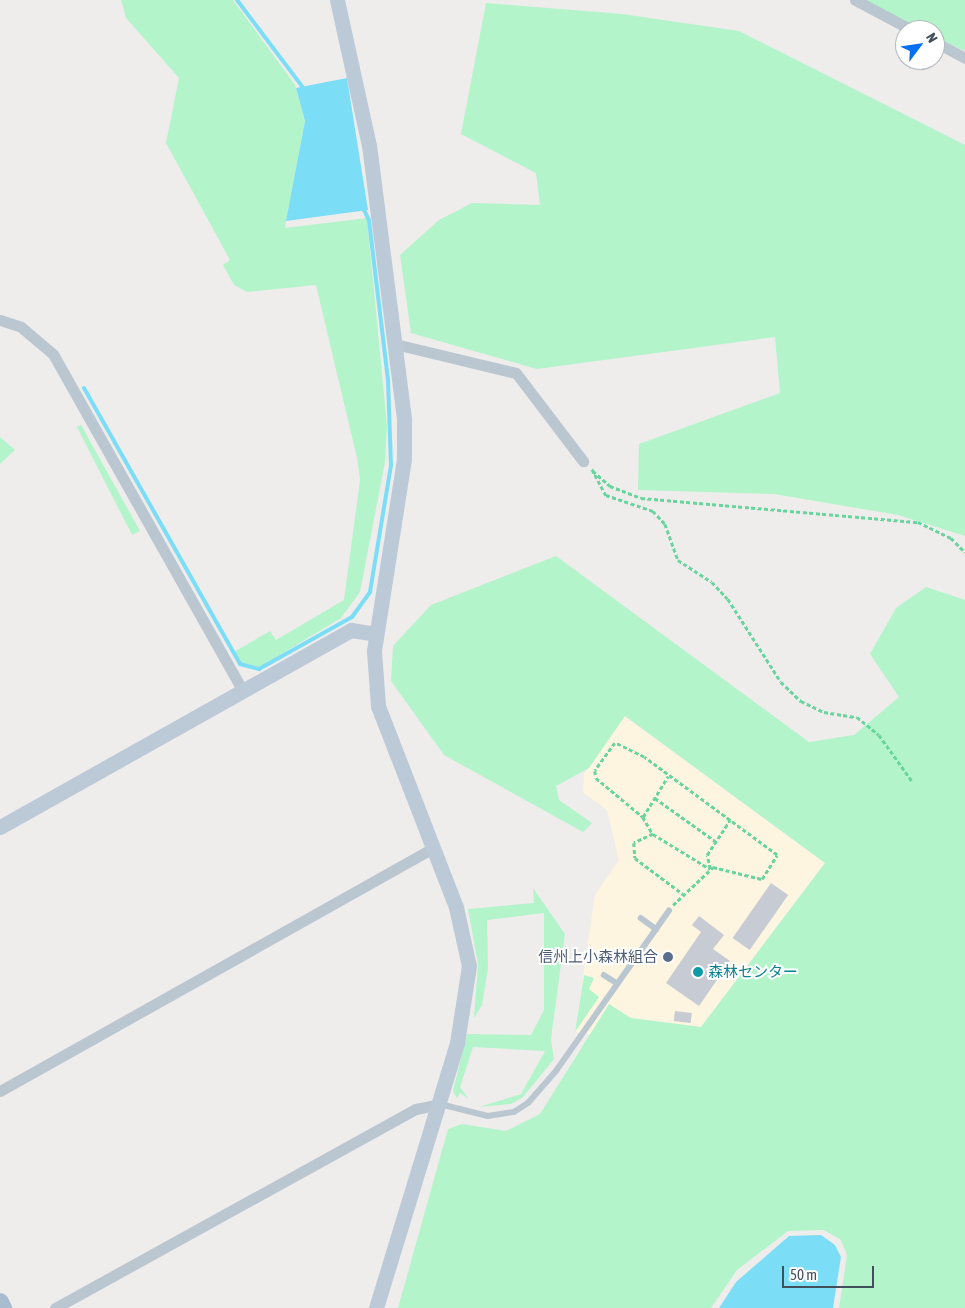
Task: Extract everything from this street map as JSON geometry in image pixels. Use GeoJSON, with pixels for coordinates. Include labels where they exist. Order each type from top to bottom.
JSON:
{"type":"FeatureCollection","features":[{"type":"Feature","properties":{"kind":"main road"},"geometry":{"type":"LineString","coordinates":[[0,1302],[3,1308]]}},
{"type":"Feature","properties":{"kind":"street"},"geometry":{"type":"LineString","coordinates":[[337,0],[370,145],[395,344],[404,459],[376,634],[378,706],[459,915],[469,966],[457,1044],[376,1308]]}},
{"type":"Feature","properties":{"kind":"street"},"geometry":{"type":"LineString","coordinates":[[855,0],[895,21]]}},
{"type":"Feature","properties":{"kind":"street"},"geometry":{"type":"LineString","coordinates":[[945,47],[965,58]]}},
{"type":"Feature","properties":{"kind":"street"},"geometry":{"type":"LineString","coordinates":[[0,320],[21,327],[53,354],[242,690]]}},
{"type":"Feature","properties":{"kind":"street"},"geometry":{"type":"LineString","coordinates":[[395,344],[516,372],[587,465]]}},
{"type":"Feature","properties":{"kind":"street"},"geometry":{"type":"LineString","coordinates":[[0,827],[351,630],[376,634]]}},
{"type":"Feature","properties":{"kind":"street"},"geometry":{"type":"LineString","coordinates":[[0,1091],[433,848]]}},
{"type":"Feature","properties":{"kind":"street"},"geometry":{"type":"LineString","coordinates":[[55,1308],[416,1109],[440,1104]]}},
{"type":"Feature","properties":{"kind":"lane"},"geometry":{"type":"LineString","coordinates":[[440,1104],[488,1116],[514,1112],[528,1103],[668,911]]}},
{"type":"Feature","properties":{"kind":"lane"},"geometry":{"type":"LineString","coordinates":[[641,918],[656,929]]}},
{"type":"Feature","properties":{"kind":"lane"},"geometry":{"type":"LineString","coordinates":[[604,975],[617,983]]}},
{"type":"Feature","properties":{"kind":"path"},"geometry":{"type":"LineString","coordinates":[[587,465],[610,486],[641,498],[918,522],[965,552]]}},
{"type":"Feature","properties":{"kind":"path"},"geometry":{"type":"LineString","coordinates":[[587,465],[606,495],[653,511],[665,524],[678,560],[712,582],[728,598],[759,652],[801,701],[824,712],[857,717],[879,735],[912,781]]}},
{"type":"Feature","properties":{"kind":"path"},"geometry":{"type":"LineString","coordinates":[[615,743],[668,776],[778,855],[762,879],[710,869],[653,834],[643,817],[596,778],[595,770],[615,743]]}},
{"type":"Feature","properties":{"kind":"path"},"geometry":{"type":"LineString","coordinates":[[643,817],[668,776]]}},
{"type":"Feature","properties":{"kind":"path"},"geometry":{"type":"LineString","coordinates":[[655,798],[715,841]]}},
{"type":"Feature","properties":{"kind":"path"},"geometry":{"type":"LineString","coordinates":[[710,869],[707,855],[730,820]]}},
{"type":"Feature","properties":{"kind":"path"},"geometry":{"type":"LineString","coordinates":[[653,834],[634,843],[635,858],[683,894]]}},
{"type":"Feature","properties":{"kind":"path"},"geometry":{"type":"LineString","coordinates":[[668,911],[710,869]]}},
{"type":"Feature","properties":{"kind":"shaded area"},"geometry":{"type":"Polygon","coordinates":[[[624,716],[825,863],[701,1027],[631,1018],[594,1035],[575,1032],[595,895],[619,860],[607,810],[583,792],[584,774],[624,716]]]}},
{"type":"Feature","properties":{"kind":"green space"},"geometry":{"type":"Polygon","coordinates":[[[121,0],[233,0],[295,85],[305,121],[285,228],[367,218],[387,426],[385,462],[360,592],[341,618],[260,667],[241,663],[234,652],[270,631],[276,640],[344,600],[360,480],[357,458],[316,285],[247,292],[234,285],[223,265],[230,260],[166,143],[179,78],[126,18],[121,0]]]}},
{"type":"Feature","properties":{"kind":"green space"},"geometry":{"type":"Polygon","coordinates":[[[862,0],[965,0],[965,51],[945,42],[945,20],[902,20],[862,0]]]}},
{"type":"Feature","properties":{"kind":"green space"},"geometry":{"type":"Polygon","coordinates":[[[486,3],[622,14],[739,31],[965,145],[965,536],[898,515],[774,494],[638,490],[639,444],[780,393],[775,337],[537,369],[411,333],[400,255],[439,220],[472,203],[540,205],[536,173],[461,134],[486,3]]]}},
{"type":"Feature","properties":{"kind":"green space"},"geometry":{"type":"Polygon","coordinates":[[[81,425],[140,531],[132,535],[77,427],[81,425]]]}},
{"type":"Feature","properties":{"kind":"green space"},"geometry":{"type":"Polygon","coordinates":[[[0,437],[15,450],[0,464],[0,437]]]}},
{"type":"Feature","properties":{"kind":"green space"},"geometry":{"type":"Polygon","coordinates":[[[556,556],[809,742],[854,735],[899,697],[870,654],[896,608],[926,587],[965,600],[965,1308],[839,1308],[847,1255],[841,1240],[824,1230],[788,1231],[737,1270],[711,1308],[398,1308],[448,1129],[462,1124],[506,1131],[540,1114],[609,1004],[631,1018],[701,1027],[825,863],[625,716],[589,768],[556,786],[559,800],[592,823],[583,832],[444,755],[391,681],[393,646],[431,605],[556,556]]]}},
{"type":"Feature","properties":{"kind":"green space"},"geometry":{"type":"Polygon","coordinates":[[[533,888],[565,934],[551,1039],[554,1059],[523,1097],[511,1104],[479,1107],[521,1094],[545,1051],[473,1047],[460,1087],[469,1099],[460,1093],[457,1098],[453,1091],[467,1034],[531,1035],[544,1010],[544,913],[487,920],[488,968],[482,1005],[474,1018],[478,964],[468,909],[534,903],[533,888]]]}},
{"type":"Feature","properties":{"kind":"green space"},"geometry":{"type":"Polygon","coordinates":[[[584,975],[594,978],[589,989],[599,997],[575,1032],[584,975]]]}},
{"type":"Feature","properties":{"kind":"water"},"geometry":{"type":"Polygon","coordinates":[[[347,78],[368,210],[286,221],[305,121],[296,88],[347,78]]]}},
{"type":"Feature","properties":{"kind":"water"},"geometry":{"type":"Polygon","coordinates":[[[821,1235],[835,1245],[841,1257],[833,1308],[719,1308],[736,1282],[789,1236],[821,1235]]]}},
{"type":"Feature","properties":{"kind":"building"},"geometry":{"type":"Polygon","coordinates":[[[771,883],[788,895],[750,950],[733,938],[771,883]]]}},
{"type":"Feature","properties":{"kind":"building","name":"森林センター"},"geometry":{"type":"Polygon","coordinates":[[[699,916],[724,935],[713,949],[730,961],[699,1006],[666,983],[701,932],[692,925],[699,916]]]}},
{"type":"Feature","properties":{"kind":"building"},"geometry":{"type":"Polygon","coordinates":[[[675,1011],[692,1013],[691,1023],[674,1021],[675,1011]]]}},
{"type":"Feature","properties":{"kind":"waterway"},"geometry":{"type":"LineString","coordinates":[[237,0],[304,89]]}},
{"type":"Feature","properties":{"kind":"waterway"},"geometry":{"type":"LineString","coordinates":[[84,388],[240,664],[259,669],[352,617],[370,592],[391,465],[388,380],[369,220],[363,208]]}},
{"type":"Feature","properties":{"kind":"place","name":"信州上小森林組合"},"geometry":{"type":"Point","coordinates":[668,957]}},
{"type":"Feature","properties":{"kind":"place","name":"森林センター"},"geometry":{"type":"Point","coordinates":[698,972]}}]}
